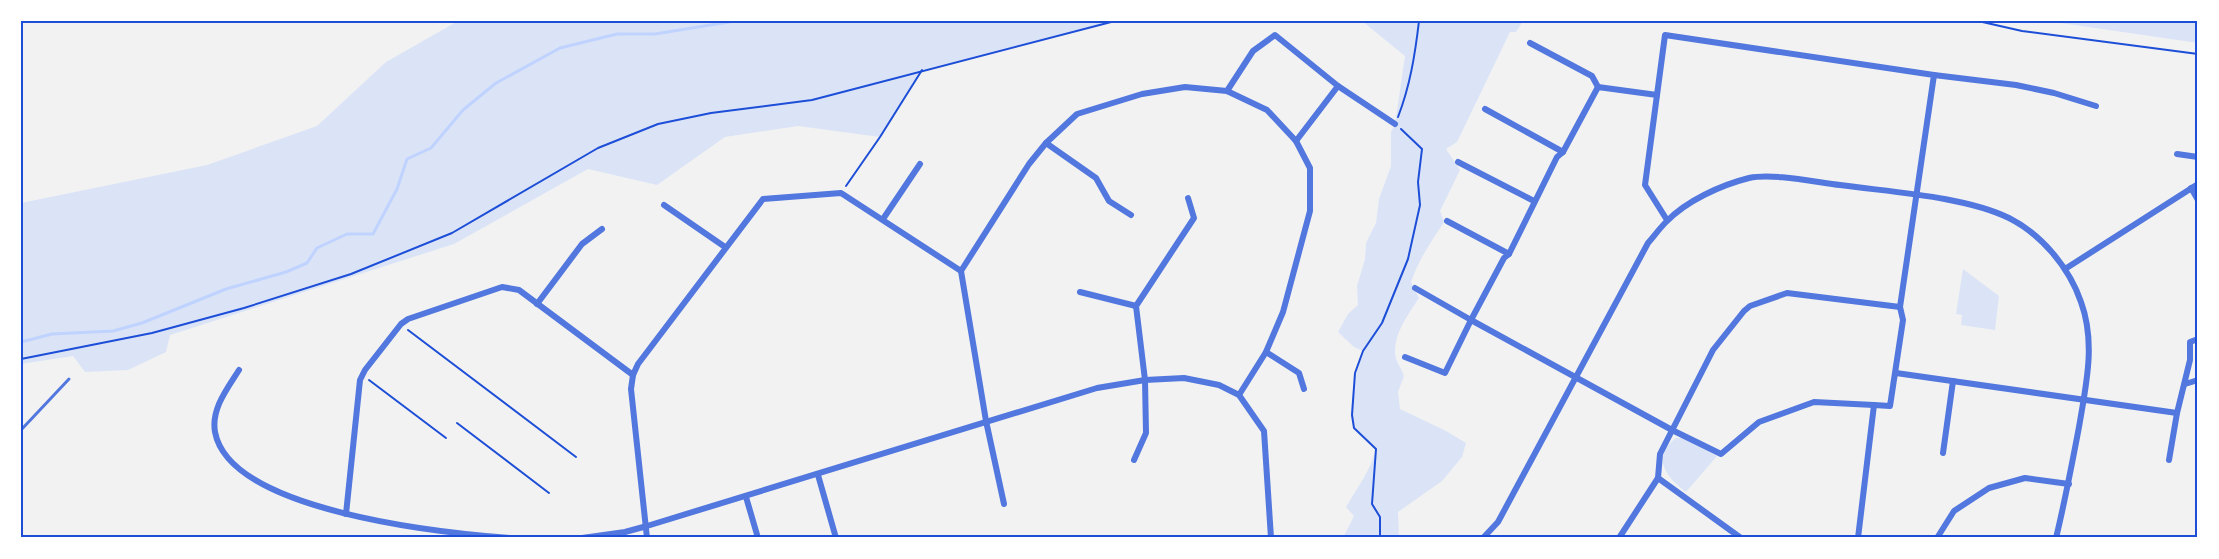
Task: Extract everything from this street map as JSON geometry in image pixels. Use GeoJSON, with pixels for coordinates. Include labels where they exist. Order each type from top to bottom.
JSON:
{"type":"FeatureCollection","features":[{"type":"Feature","properties":{"kind":"street"},"geometry":{"type":"LineString","coordinates":[[1227,91],[1253,51],[1275,35],[1338,86],[1395,124]]}},
{"type":"Feature","properties":{"kind":"street"},"geometry":{"type":"LineString","coordinates":[[1667,220],[1645,184],[1665,35],[2016,85],[2096,105]]}},
{"type":"Feature","properties":{"kind":"street"},"geometry":{"type":"LineString","coordinates":[[1530,43],[1592,76],[1598,87]]}},
{"type":"Feature","properties":{"kind":"street"},"geometry":{"type":"LineString","coordinates":[[1415,288],[1576,378],[1721,454],[1759,422],[1814,402],[1890,406],[1903,320],[1900,307],[1934,75]]}},
{"type":"Feature","properties":{"kind":"street"},"geometry":{"type":"LineString","coordinates":[[1296,141],[1338,86]]}},
{"type":"Feature","properties":{"kind":"street"},"geometry":{"type":"LineString","coordinates":[[1004,504],[986,421],[961,271],[1029,164],[1046,143],[1077,114],[1142,94],[1185,87],[1227,91],[1267,110],[1296,141],[1311,168],[1310,211],[1283,312],[1266,352],[1239,395]]}},
{"type":"Feature","properties":{"kind":"street"},"geometry":{"type":"LineString","coordinates":[[1598,87],[1657,95]]}},
{"type":"Feature","properties":{"kind":"street"},"geometry":{"type":"LineString","coordinates":[[1405,357],[1445,373],[1504,258],[1509,254],[1557,157],[1563,152],[1598,87]]}},
{"type":"Feature","properties":{"kind":"street"},"geometry":{"type":"LineString","coordinates":[[1485,109],[1563,152]]}},
{"type":"Feature","properties":{"kind":"street"},"geometry":{"type":"LineString","coordinates":[[1046,143],[1095,178],[1109,201],[1131,215]]}},
{"type":"Feature","properties":{"kind":"street"},"geometry":{"type":"LineString","coordinates":[[2177,154],[2198,157]]}},
{"type":"Feature","properties":{"kind":"street"},"geometry":{"type":"LineString","coordinates":[[1458,162],[1534,201]]}},
{"type":"Feature","properties":{"kind":"street"},"geometry":{"type":"LineString","coordinates":[[883,219],[920,164]]}},
{"type":"Feature","properties":{"kind":"street"},"geometry":{"type":"LineString","coordinates":[[1482,538],[1498,522],[1648,243],[1667,220],[1715,190],[1751,178],[1793,178],[1963,202],[2008,218],[2040,239],[2065,268],[2081,301],[2088,327],[2090,356],[2069,484],[2056,538]]}},
{"type":"Feature","properties":{"kind":"street"},"geometry":{"type":"LineString","coordinates":[[2065,268],[2198,184]]}},
{"type":"Feature","properties":{"kind":"street"},"geometry":{"type":"LineString","coordinates":[[2191,188],[2198,200]]}},
{"type":"Feature","properties":{"kind":"street"},"geometry":{"type":"LineString","coordinates":[[647,538],[631,389],[633,375],[638,364],[763,199],[841,193],[961,271]]}},
{"type":"Feature","properties":{"kind":"street"},"geometry":{"type":"LineString","coordinates":[[1134,460],[1146,433],[1145,380],[1136,306],[1194,218],[1188,198]]}},
{"type":"Feature","properties":{"kind":"street"},"geometry":{"type":"LineString","coordinates":[[664,205],[725,247]]}},
{"type":"Feature","properties":{"kind":"street"},"geometry":{"type":"LineString","coordinates":[[1447,221],[1509,254]]}},
{"type":"Feature","properties":{"kind":"street"},"geometry":{"type":"LineString","coordinates":[[537,304],[582,244],[602,229]]}},
{"type":"Feature","properties":{"kind":"street"},"geometry":{"type":"LineString","coordinates":[[346,514],[358,386],[362,374],[401,324],[408,319],[502,287],[519,290],[633,375]]}},
{"type":"Feature","properties":{"kind":"street"},"geometry":{"type":"LineString","coordinates":[[1080,292],[1136,306]]}},
{"type":"Feature","properties":{"kind":"street"},"geometry":{"type":"LineString","coordinates":[[1619,538],[1658,478],[1660,454],[1713,350],[1750,306],[1787,293],[1900,307]]}},
{"type":"Feature","properties":{"kind":"street"},"geometry":{"type":"LineString","coordinates":[[2169,460],[2177,413],[2190,360],[2190,342],[2198,339]]}},
{"type":"Feature","properties":{"kind":"street"},"geometry":{"type":"LineString","coordinates":[[1266,352],[1299,373],[1304,388]]}},
{"type":"Feature","properties":{"kind":"street"},"geometry":{"type":"LineString","coordinates":[[239,370],[218,404],[215,431],[219,444],[228,459],[242,472],[271,490],[346,514],[471,536],[510,538]]}},
{"type":"Feature","properties":{"kind":"street"},"geometry":{"type":"LineString","coordinates":[[1896,373],[2177,413]]}},
{"type":"Feature","properties":{"kind":"street"},"geometry":{"type":"LineString","coordinates":[[582,538],[625,532],[647,526],[1097,388],[1145,380],[1184,378],[1219,385],[1239,395],[1264,431],[1271,538]]}},
{"type":"Feature","properties":{"kind":"street"},"geometry":{"type":"LineString","coordinates":[[2185,384],[2198,380]]}},
{"type":"Feature","properties":{"kind":"street"},"geometry":{"type":"LineString","coordinates":[[1942,453],[1953,381]]}},
{"type":"Feature","properties":{"kind":"street"},"geometry":{"type":"LineString","coordinates":[[1858,538],[1874,405]]}},
{"type":"Feature","properties":{"kind":"street"},"geometry":{"type":"LineString","coordinates":[[818,475],[836,538]]}},
{"type":"Feature","properties":{"kind":"street"},"geometry":{"type":"LineString","coordinates":[[1658,478],[1741,538]]}},
{"type":"Feature","properties":{"kind":"street"},"geometry":{"type":"LineString","coordinates":[[1937,538],[1954,511],[1989,488],[2025,478],[2069,484]]}},
{"type":"Feature","properties":{"kind":"street"},"geometry":{"type":"LineString","coordinates":[[746,497],[758,538]]}},
{"type":"Feature","properties":{"kind":"lane"},"geometry":{"type":"LineString","coordinates":[[21,430],[69,380]]}},
{"type":"Feature","properties":{"kind":"path"},"geometry":{"type":"LineString","coordinates":[[21,359],[152,333],[244,308],[351,274],[452,233],[598,148],[658,124],[711,113],[812,100],[1115,21]]}},
{"type":"Feature","properties":{"kind":"path"},"geometry":{"type":"LineString","coordinates":[[1380,538],[1380,517],[1372,504],[1376,449],[1354,428],[1352,415],[1355,373],[1363,351],[1382,323],[1408,259],[1420,205],[1418,182],[1422,149],[1395,124],[1408,92],[1419,21]]}},
{"type":"Feature","properties":{"kind":"path"},"geometry":{"type":"LineString","coordinates":[[1978,21],[2022,31],[2198,54]]}},
{"type":"Feature","properties":{"kind":"path"},"geometry":{"type":"LineString","coordinates":[[841,193],[922,70]]}},
{"type":"Feature","properties":{"kind":"path"},"geometry":{"type":"LineString","coordinates":[[401,324],[576,457]]}},
{"type":"Feature","properties":{"kind":"path"},"geometry":{"type":"LineString","coordinates":[[362,374],[446,438]]}},
{"type":"Feature","properties":{"kind":"path"},"geometry":{"type":"LineString","coordinates":[[457,423],[549,493]]}},
{"type":"Feature","properties":{"kind":"shaded area"},"geometry":{"type":"Polygon","coordinates":[[[458,21],[1115,21],[922,70],[880,137],[798,126],[725,137],[657,185],[588,169],[454,244],[170,335],[166,352],[128,370],[85,372],[73,356],[21,364],[21,203],[207,165],[317,126],[386,62],[458,21]]]}},
{"type":"Feature","properties":{"kind":"shaded area"},"geometry":{"type":"Polygon","coordinates":[[[1362,21],[1523,21],[1516,32],[1510,32],[1457,142],[1446,149],[1460,170],[1440,211],[1444,222],[1422,258],[1411,282],[1419,298],[1402,327],[1396,343],[1396,359],[1404,376],[1398,392],[1400,409],[1466,443],[1462,457],[1442,481],[1398,512],[1399,538],[1343,538],[1354,516],[1346,507],[1367,472],[1376,449],[1356,429],[1353,422],[1352,402],[1355,379],[1363,351],[1354,347],[1338,332],[1348,314],[1358,305],[1357,286],[1365,259],[1366,243],[1376,223],[1379,199],[1391,166],[1391,132],[1395,124],[1405,56],[1362,21]]]}},
{"type":"Feature","properties":{"kind":"shaded area"},"geometry":{"type":"Polygon","coordinates":[[[2047,21],[2198,21],[2198,43],[2047,21]]]}},
{"type":"Feature","properties":{"kind":"shaded area"},"geometry":{"type":"Polygon","coordinates":[[[1963,269],[1999,296],[1995,330],[1961,325],[1962,315],[1956,314],[1963,269]]]}},
{"type":"Feature","properties":{"kind":"shaded area"},"geometry":{"type":"Polygon","coordinates":[[[1676,438],[1683,438],[1717,456],[1686,492],[1673,480],[1664,467],[1664,453],[1668,445],[1676,438]]]}},
{"type":"Feature","properties":{"kind":"waterway"},"geometry":{"type":"LineString","coordinates":[[21,342],[52,334],[113,331],[142,323],[226,289],[286,272],[307,263],[317,248],[347,234],[373,234],[397,189],[407,159],[431,148],[463,110],[496,83],[560,48],[617,34],[655,34],[735,21]]}}]}
